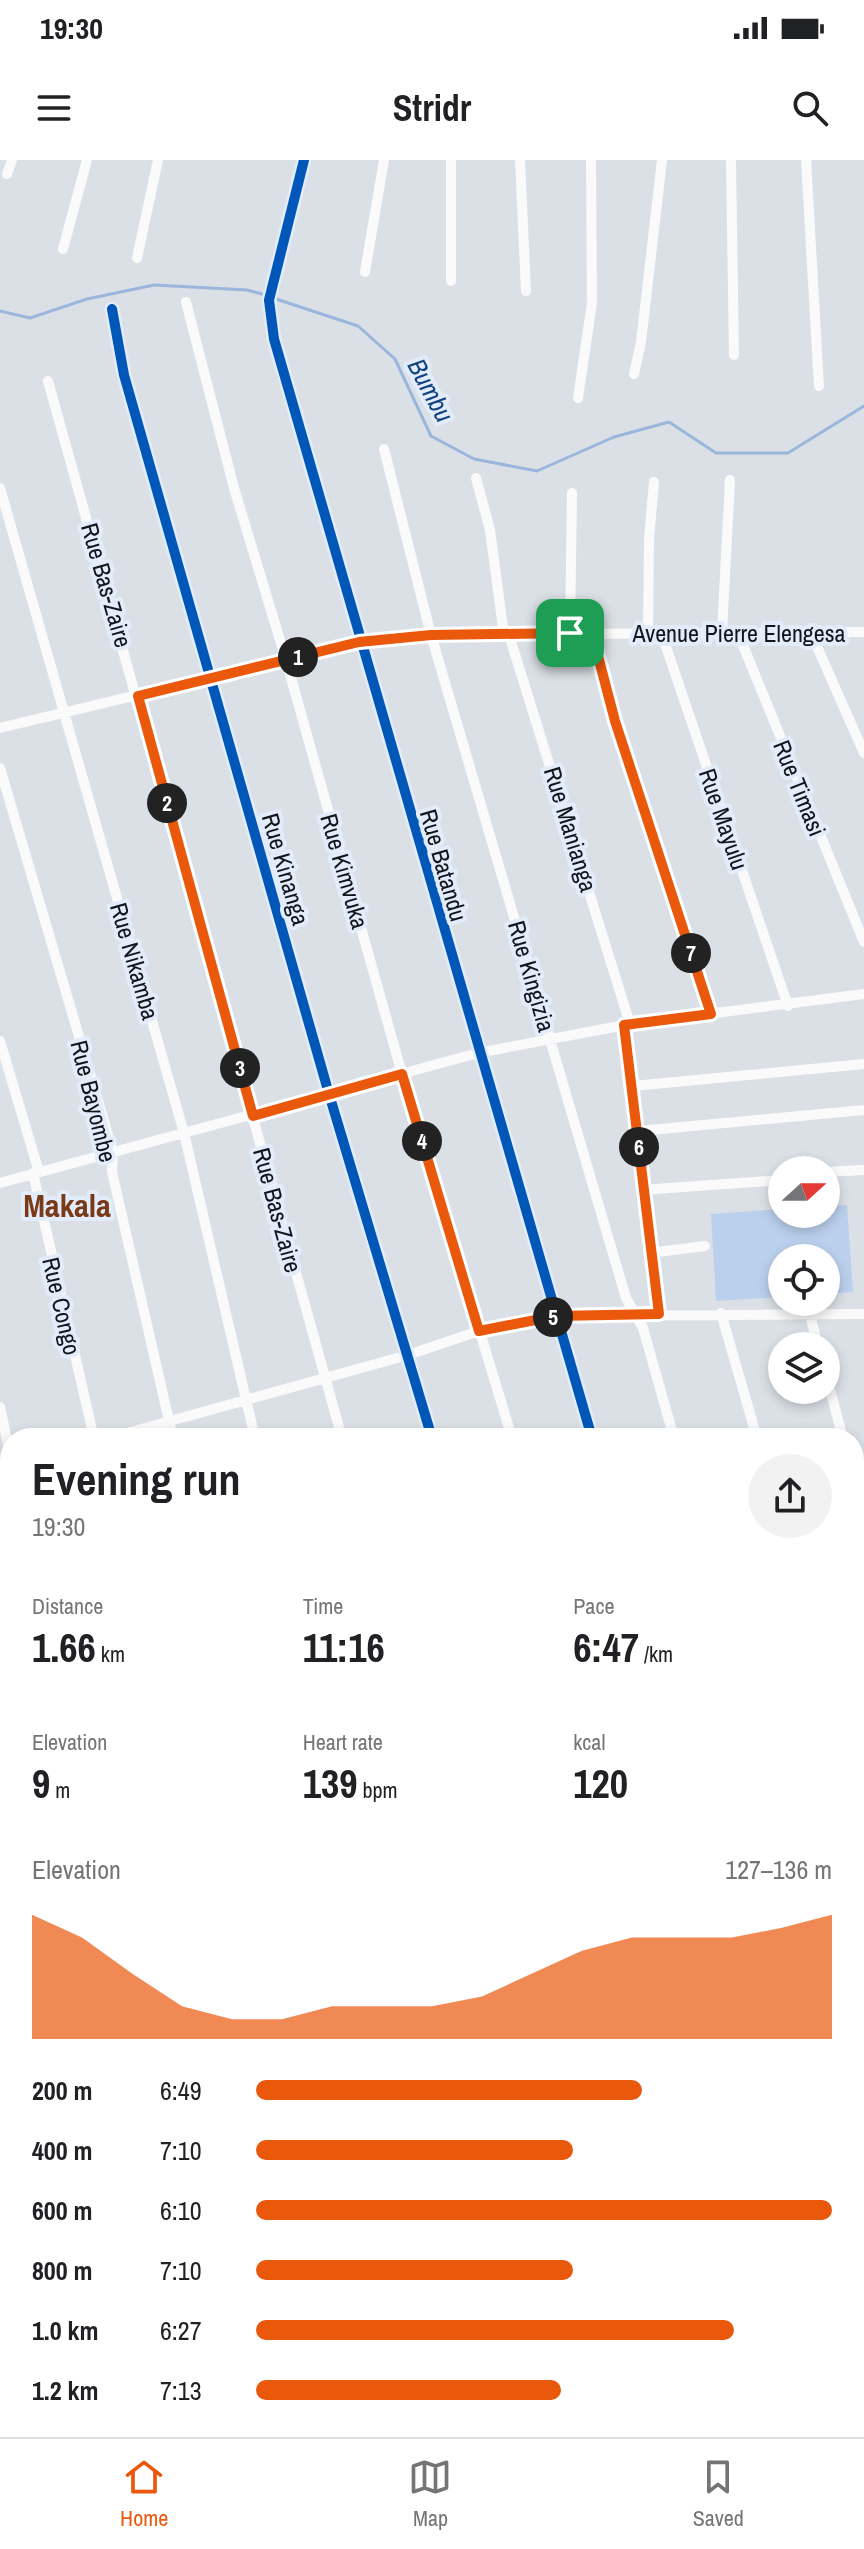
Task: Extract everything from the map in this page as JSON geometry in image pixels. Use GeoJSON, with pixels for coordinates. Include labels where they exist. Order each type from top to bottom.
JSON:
{"type":"FeatureCollection","features":[{"type":"Feature","properties":{"kind":"street"},"geometry":{"type":"LineString","coordinates":[[7,174],[12,160]]}},
{"type":"Feature","properties":{"kind":"street"},"geometry":{"type":"LineString","coordinates":[[63,249],[87,160]]}},
{"type":"Feature","properties":{"kind":"street"},"geometry":{"type":"LineString","coordinates":[[137,258],[158,160]]}},
{"type":"Feature","properties":{"kind":"street","name":"Rue Batandu"},"geometry":{"type":"LineString","coordinates":[[304,160],[270,295],[285,383],[589,1428]]}},
{"type":"Feature","properties":{"kind":"street"},"geometry":{"type":"LineString","coordinates":[[365,272],[384,160]]}},
{"type":"Feature","properties":{"kind":"street"},"geometry":{"type":"LineString","coordinates":[[451,160],[451,281]]}},
{"type":"Feature","properties":{"kind":"street"},"geometry":{"type":"LineString","coordinates":[[520,160],[526,291]]}},
{"type":"Feature","properties":{"kind":"street"},"geometry":{"type":"LineString","coordinates":[[578,398],[592,303],[591,160]]}},
{"type":"Feature","properties":{"kind":"street"},"geometry":{"type":"LineString","coordinates":[[634,374],[641,342],[662,160]]}},
{"type":"Feature","properties":{"kind":"street"},"geometry":{"type":"LineString","coordinates":[[731,160],[734,355]]}},
{"type":"Feature","properties":{"kind":"street"},"geometry":{"type":"LineString","coordinates":[[806,160],[819,386]]}},
{"type":"Feature","properties":{"kind":"street","name":"Rue Kimvuka"},"geometry":{"type":"LineString","coordinates":[[186,302],[234,488],[286,660],[402,1074],[509,1428]]}},
{"type":"Feature","properties":{"kind":"street","name":"Rue Kinanga"},"geometry":{"type":"LineString","coordinates":[[112,309],[124,375],[329,1094],[429,1428]]}},
{"type":"Feature","properties":{"kind":"street","name":"Rue Bas-Zaire"},"geometry":{"type":"LineString","coordinates":[[48,381],[339,1428]]}},
{"type":"Feature","properties":{"kind":"street","name":"Rue Kingizia"},"geometry":{"type":"LineString","coordinates":[[384,449],[431,635],[626,1298],[646,1337],[671,1428]]}},
{"type":"Feature","properties":{"kind":"street","name":"Rue Manianga"},"geometry":{"type":"LineString","coordinates":[[476,478],[490,530],[507,635],[627,1025],[639,1131],[641,1190],[659,1314]]}},
{"type":"Feature","properties":{"kind":"street"},"geometry":{"type":"LineString","coordinates":[[722,632],[730,480]]}},
{"type":"Feature","properties":{"kind":"street"},"geometry":{"type":"LineString","coordinates":[[648,633],[649,547],[654,482]]}},
{"type":"Feature","properties":{"kind":"street","name":"Rue Nikamba"},"geometry":{"type":"LineString","coordinates":[[0,488],[184,1133],[253,1428]]}},
{"type":"Feature","properties":{"kind":"street"},"geometry":{"type":"LineString","coordinates":[[570,633],[572,493]]}},
{"type":"Feature","properties":{"kind":"street","name":"Rue Mayulu"},"geometry":{"type":"LineString","coordinates":[[661,632],[788,1006]]}},
{"type":"Feature","properties":{"kind":"street","name":"Avenue Pierre Elengesa"},"geometry":{"type":"LineString","coordinates":[[0,728],[359,642],[431,635],[864,632]]}},
{"type":"Feature","properties":{"kind":"street"},"geometry":{"type":"LineString","coordinates":[[592,633],[615,721],[711,1014]]}},
{"type":"Feature","properties":{"kind":"street","name":"Rue Timasi"},"geometry":{"type":"LineString","coordinates":[[738,633],[864,942]]}},
{"type":"Feature","properties":{"kind":"street"},"geometry":{"type":"LineString","coordinates":[[811,633],[864,753]]}},
{"type":"Feature","properties":{"kind":"street","name":"Rue Bayombe"},"geometry":{"type":"LineString","coordinates":[[0,768],[113,1152],[112,1172],[171,1428]]}},
{"type":"Feature","properties":{"kind":"street"},"geometry":{"type":"LineString","coordinates":[[0,1183],[478,1053],[627,1025],[864,994]]}},
{"type":"Feature","properties":{"kind":"street","name":"Rue Congo"},"geometry":{"type":"LineString","coordinates":[[0,1041],[36,1172],[92,1428]]}},
{"type":"Feature","properties":{"kind":"street"},"geometry":{"type":"LineString","coordinates":[[633,1086],[864,1064]]}},
{"type":"Feature","properties":{"kind":"street"},"geometry":{"type":"LineString","coordinates":[[639,1131],[864,1110]]}},
{"type":"Feature","properties":{"kind":"street"},"geometry":{"type":"LineString","coordinates":[[840,1171],[864,1170]]}},
{"type":"Feature","properties":{"kind":"street"},"geometry":{"type":"LineString","coordinates":[[641,1190],[768,1181]]}},
{"type":"Feature","properties":{"kind":"street"},"geometry":{"type":"LineString","coordinates":[[649,1253],[705,1246]]}},
{"type":"Feature","properties":{"kind":"street"},"geometry":{"type":"LineString","coordinates":[[721,1313],[754,1428]]}},
{"type":"Feature","properties":{"kind":"street"},"geometry":{"type":"LineString","coordinates":[[141,1428],[408,1355],[479,1331],[556,1316],[768,1314]]}},
{"type":"Feature","properties":{"kind":"street"},"geometry":{"type":"LineString","coordinates":[[840,1314],[864,1314]]}},
{"type":"Feature","properties":{"kind":"street"},"geometry":{"type":"LineString","coordinates":[[834,1404],[840,1428]]}},
{"type":"Feature","properties":{"kind":"street"},"geometry":{"type":"LineString","coordinates":[[0,1407],[4,1428]]}},
{"type":"Feature","properties":{"kind":"shaded area"},"geometry":{"type":"Polygon","coordinates":[[[840,1205],[847,1205],[853,1292],[840,1293],[840,1244],[768,1244],[768,1298],[716,1301],[711,1214],[768,1210],[768,1228],[840,1228],[840,1205]]]}},
{"type":"Feature","properties":{"kind":"waterway","name":"Bumbu"},"geometry":{"type":"LineString","coordinates":[[0,311],[30,318],[87,299],[154,285],[247,290],[266,295]]}},
{"type":"Feature","properties":{"kind":"waterway","name":"Bumbu"},"geometry":{"type":"LineString","coordinates":[[273,298],[358,326],[395,359],[431,436],[474,459],[537,471],[614,437],[669,422],[716,453],[788,453],[864,406]]}},
{"type":"Feature","properties":{"kind":"cycle path"},"geometry":{"type":"LineString","coordinates":[[304,160],[269,300],[274,339],[589,1428]]}},
{"type":"Feature","properties":{"kind":"cycle path"},"geometry":{"type":"LineString","coordinates":[[112,309],[124,375],[329,1094],[429,1428]]}},
{"type":"Feature","properties":{"kind":"district","name":"Makala"},"geometry":{"type":"Point","coordinates":[67,1205]}},
{"type":"Feature","properties":{"kind":"route"},"geometry":{"type":"LineString","coordinates":[[570,633],[592,633],[604,686],[711,1014],[624,1025],[639,1131],[641,1190],[659,1314],[556,1316],[479,1331],[402,1074],[253,1116],[138,696],[359,642],[431,635],[570,633]]}}]}
